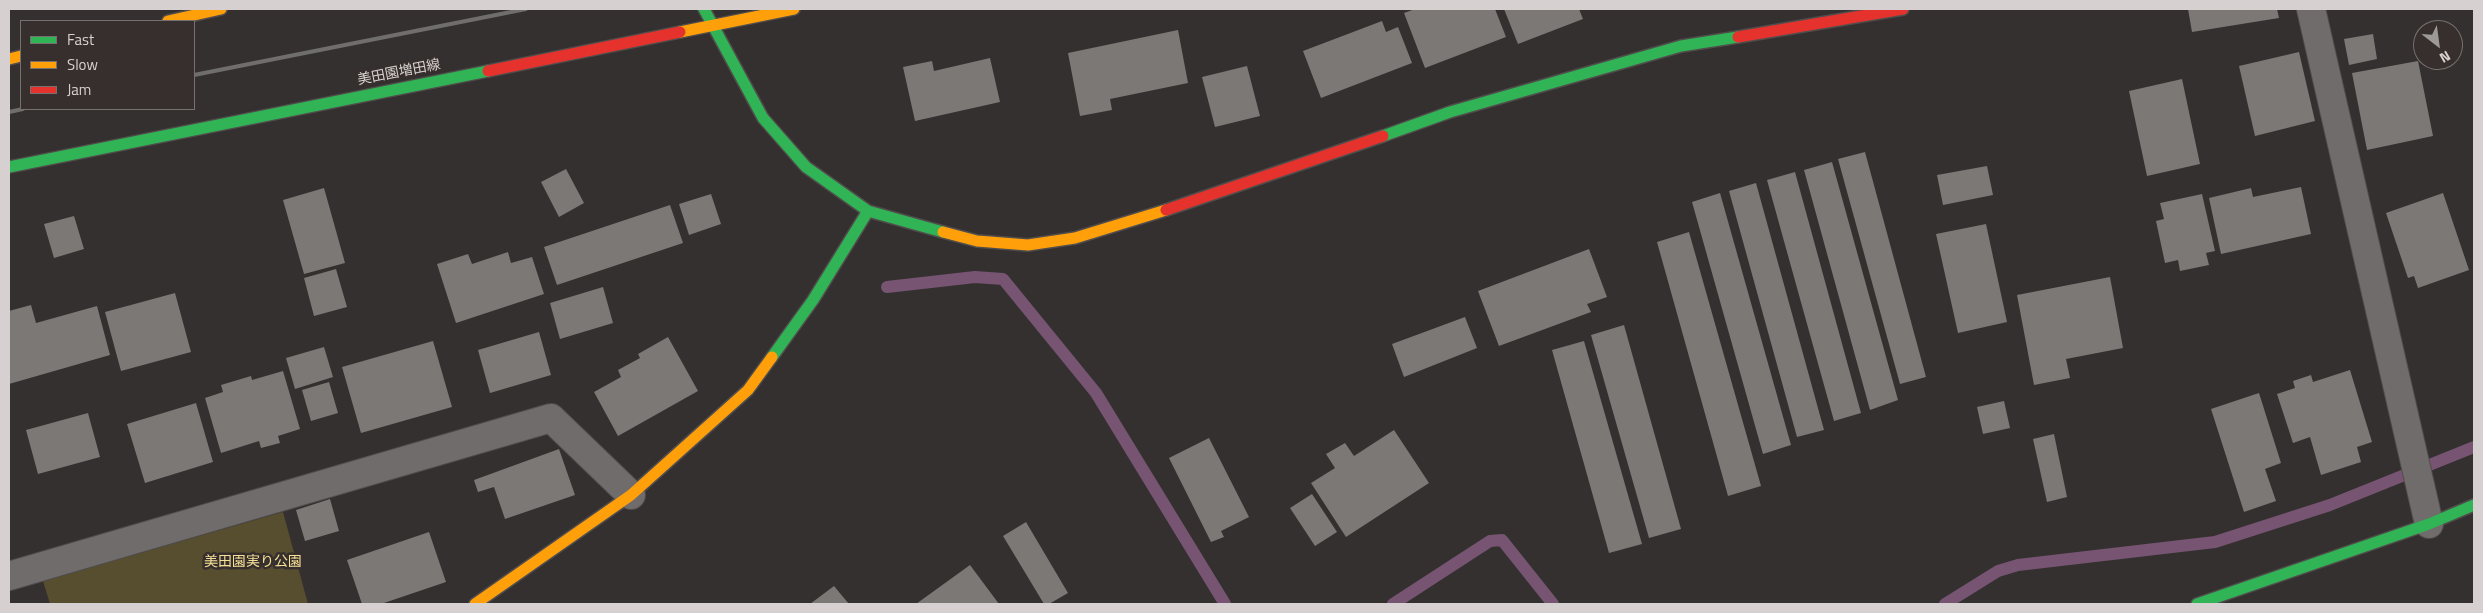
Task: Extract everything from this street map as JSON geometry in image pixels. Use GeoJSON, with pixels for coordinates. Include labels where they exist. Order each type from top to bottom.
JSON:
{"type":"FeatureCollection","features":[{"type":"Feature","properties":{"kind":"street"},"geometry":{"type":"LineString","coordinates":[[172,20],[221,9]]}},
{"type":"Feature","properties":{"kind":"street"},"geometry":{"type":"LineString","coordinates":[[704,9],[763,118],[806,167],[868,211],[977,241],[1028,245],[1075,238],[1225,191],[1450,112],[1681,46],[1903,9]]}},
{"type":"Feature","properties":{"kind":"street","name":"美田園増田線"},"geometry":{"type":"LineString","coordinates":[[9,167],[794,9]]}},
{"type":"Feature","properties":{"kind":"street"},"geometry":{"type":"LineString","coordinates":[[2311,9],[2429,524]]}},
{"type":"Feature","properties":{"kind":"street"},"geometry":{"type":"LineString","coordinates":[[475,604],[632,495],[748,390],[813,300],[868,211]]}},
{"type":"Feature","properties":{"kind":"street"},"geometry":{"type":"LineString","coordinates":[[9,576],[552,418],[632,495]]}},
{"type":"Feature","properties":{"kind":"street"},"geometry":{"type":"LineString","coordinates":[[2197,604],[2429,524],[2474,505]]}},
{"type":"Feature","properties":{"kind":"green space","name":"美田園実り公園"},"geometry":{"type":"Polygon","coordinates":[[[283,512],[308,604],[50,604],[43,581],[283,512]]]}},
{"type":"Feature","properties":{"kind":"building"},"geometry":{"type":"Polygon","coordinates":[[[1415,9],[1495,9],[1506,37],[1425,68],[1404,13],[1415,9]]]}},
{"type":"Feature","properties":{"kind":"building"},"geometry":{"type":"Polygon","coordinates":[[[1504,9],[1579,9],[1583,19],[1518,44],[1504,9]]]}},
{"type":"Feature","properties":{"kind":"building"},"geometry":{"type":"Polygon","coordinates":[[[2188,9],[2277,9],[2279,18],[2192,32],[2188,9]]]}},
{"type":"Feature","properties":{"kind":"building"},"geometry":{"type":"Polygon","coordinates":[[[1382,21],[1386,32],[1398,27],[1412,63],[1321,98],[1303,51],[1382,21]]]}},
{"type":"Feature","properties":{"kind":"building"},"geometry":{"type":"Polygon","coordinates":[[[1178,30],[1188,83],[1110,99],[1112,110],[1080,116],[1068,53],[1178,30]]]}},
{"type":"Feature","properties":{"kind":"building"},"geometry":{"type":"Polygon","coordinates":[[[2373,34],[2377,59],[2349,65],[2344,39],[2373,34]]]}},
{"type":"Feature","properties":{"kind":"building"},"geometry":{"type":"Polygon","coordinates":[[[2299,52],[2315,121],[2255,136],[2239,66],[2299,52]]]}},
{"type":"Feature","properties":{"kind":"building"},"geometry":{"type":"Polygon","coordinates":[[[990,58],[1000,102],[915,121],[903,67],[932,61],[934,71],[990,58]]]}},
{"type":"Feature","properties":{"kind":"building"},"geometry":{"type":"Polygon","coordinates":[[[2413,62],[2413,70],[2420,70],[2433,136],[2367,150],[2352,73],[2413,62]]]}},
{"type":"Feature","properties":{"kind":"building"},"geometry":{"type":"Polygon","coordinates":[[[1247,66],[1260,116],[1215,127],[1202,77],[1247,66]]]}},
{"type":"Feature","properties":{"kind":"building"},"geometry":{"type":"Polygon","coordinates":[[[2182,79],[2200,164],[2147,176],[2129,91],[2182,79]]]}},
{"type":"Feature","properties":{"kind":"building"},"geometry":{"type":"Polygon","coordinates":[[[1865,152],[1926,377],[1900,384],[1838,159],[1865,152]]]}},
{"type":"Feature","properties":{"kind":"building"},"geometry":{"type":"Polygon","coordinates":[[[1832,162],[1898,400],[1870,410],[1804,170],[1832,162]]]}},
{"type":"Feature","properties":{"kind":"building"},"geometry":{"type":"Polygon","coordinates":[[[1987,166],[1993,195],[1943,205],[1937,175],[1987,166]]]}},
{"type":"Feature","properties":{"kind":"building"},"geometry":{"type":"Polygon","coordinates":[[[566,169],[584,203],[559,217],[541,182],[566,169]]]}},
{"type":"Feature","properties":{"kind":"building"},"geometry":{"type":"Polygon","coordinates":[[[1795,172],[1861,413],[1834,421],[1767,180],[1795,172]]]}},
{"type":"Feature","properties":{"kind":"building"},"geometry":{"type":"Polygon","coordinates":[[[1756,183],[1824,430],[1797,437],[1729,191],[1756,183]]]}},
{"type":"Feature","properties":{"kind":"building"},"geometry":{"type":"Polygon","coordinates":[[[2301,187],[2311,234],[2221,254],[2209,198],[2251,188],[2253,197],[2301,187]]]}},
{"type":"Feature","properties":{"kind":"building"},"geometry":{"type":"Polygon","coordinates":[[[324,188],[345,263],[304,274],[283,200],[324,188]]]}},
{"type":"Feature","properties":{"kind":"building"},"geometry":{"type":"Polygon","coordinates":[[[1720,193],[1791,445],[1763,454],[1692,202],[1720,193]]]}},
{"type":"Feature","properties":{"kind":"building"},"geometry":{"type":"Polygon","coordinates":[[[2443,193],[2469,270],[2418,288],[2414,276],[2408,278],[2386,213],[2443,193]]]}},
{"type":"Feature","properties":{"kind":"building"},"geometry":{"type":"Polygon","coordinates":[[[711,194],[721,224],[689,235],[679,204],[711,194]]]}},
{"type":"Feature","properties":{"kind":"building"},"geometry":{"type":"Polygon","coordinates":[[[2202,194],[2215,251],[2206,253],[2209,265],[2180,271],[2178,260],[2165,263],[2156,221],[2164,219],[2160,203],[2202,194]]]}},
{"type":"Feature","properties":{"kind":"building"},"geometry":{"type":"Polygon","coordinates":[[[670,205],[683,243],[557,285],[544,247],[670,205]]]}},
{"type":"Feature","properties":{"kind":"building"},"geometry":{"type":"Polygon","coordinates":[[[74,216],[84,249],[54,258],[44,224],[74,216]]]}},
{"type":"Feature","properties":{"kind":"building"},"geometry":{"type":"Polygon","coordinates":[[[1986,224],[2007,322],[1958,333],[1936,234],[1986,224]]]}},
{"type":"Feature","properties":{"kind":"building"},"geometry":{"type":"Polygon","coordinates":[[[1689,232],[1761,486],[1728,496],[1657,242],[1689,232]]]}},
{"type":"Feature","properties":{"kind":"building"},"geometry":{"type":"Polygon","coordinates":[[[1589,249],[1607,297],[1587,304],[1591,312],[1499,346],[1478,291],[1589,249]]]}},
{"type":"Feature","properties":{"kind":"building"},"geometry":{"type":"Polygon","coordinates":[[[508,252],[511,263],[532,257],[544,294],[456,323],[437,264],[468,254],[472,264],[508,252]]]}},
{"type":"Feature","properties":{"kind":"building"},"geometry":{"type":"Polygon","coordinates":[[[336,269],[347,307],[314,316],[304,278],[336,269]]]}},
{"type":"Feature","properties":{"kind":"building"},"geometry":{"type":"Polygon","coordinates":[[[2110,277],[2123,348],[2066,359],[2070,378],[2034,385],[2017,295],[2110,277]]]}},
{"type":"Feature","properties":{"kind":"building"},"geometry":{"type":"Polygon","coordinates":[[[603,287],[613,323],[560,339],[550,303],[603,287]]]}},
{"type":"Feature","properties":{"kind":"building"},"geometry":{"type":"Polygon","coordinates":[[[175,293],[191,352],[121,371],[105,312],[175,293]]]}},
{"type":"Feature","properties":{"kind":"building"},"geometry":{"type":"Polygon","coordinates":[[[31,305],[36,323],[97,306],[110,355],[9,384],[9,311],[31,305]]]}},
{"type":"Feature","properties":{"kind":"building"},"geometry":{"type":"Polygon","coordinates":[[[1465,317],[1477,348],[1404,377],[1392,344],[1465,317]]]}},
{"type":"Feature","properties":{"kind":"building"},"geometry":{"type":"Polygon","coordinates":[[[1624,325],[1681,529],[1649,538],[1591,335],[1624,325]]]}},
{"type":"Feature","properties":{"kind":"building"},"geometry":{"type":"Polygon","coordinates":[[[539,332],[551,375],[490,393],[478,350],[539,332]]]}},
{"type":"Feature","properties":{"kind":"building"},"geometry":{"type":"Polygon","coordinates":[[[668,337],[698,391],[618,436],[594,392],[621,377],[618,370],[640,358],[638,354],[668,337]]]}},
{"type":"Feature","properties":{"kind":"building"},"geometry":{"type":"Polygon","coordinates":[[[433,341],[452,407],[361,433],[342,367],[433,341]]]}},
{"type":"Feature","properties":{"kind":"building"},"geometry":{"type":"Polygon","coordinates":[[[1584,341],[1642,544],[1609,553],[1552,350],[1584,341]]]}},
{"type":"Feature","properties":{"kind":"building"},"geometry":{"type":"Polygon","coordinates":[[[324,347],[333,377],[295,389],[286,358],[324,347]]]}},
{"type":"Feature","properties":{"kind":"building"},"geometry":{"type":"Polygon","coordinates":[[[2350,370],[2372,442],[2357,447],[2361,462],[2321,475],[2310,437],[2293,443],[2277,394],[2295,388],[2293,381],[2311,375],[2313,382],[2350,370]]]}},
{"type":"Feature","properties":{"kind":"building"},"geometry":{"type":"Polygon","coordinates":[[[283,371],[300,429],[278,436],[280,443],[261,448],[259,441],[221,453],[205,398],[223,392],[221,385],[251,376],[252,380],[283,371]]]}},
{"type":"Feature","properties":{"kind":"building"},"geometry":{"type":"Polygon","coordinates":[[[329,382],[338,413],[311,421],[302,390],[329,382]]]}},
{"type":"Feature","properties":{"kind":"building"},"geometry":{"type":"Polygon","coordinates":[[[2259,393],[2281,463],[2265,469],[2276,501],[2244,512],[2211,409],[2259,393]]]}},
{"type":"Feature","properties":{"kind":"building"},"geometry":{"type":"Polygon","coordinates":[[[2004,401],[2010,428],[1983,434],[1977,407],[2004,401]]]}},
{"type":"Feature","properties":{"kind":"building"},"geometry":{"type":"Polygon","coordinates":[[[196,403],[213,462],[145,483],[127,424],[196,403]]]}},
{"type":"Feature","properties":{"kind":"building"},"geometry":{"type":"Polygon","coordinates":[[[88,413],[100,457],[38,474],[26,430],[88,413]]]}},
{"type":"Feature","properties":{"kind":"building"},"geometry":{"type":"Polygon","coordinates":[[[1394,430],[1429,483],[1346,537],[1311,483],[1335,468],[1326,454],[1345,443],[1354,456],[1394,430]]]}},
{"type":"Feature","properties":{"kind":"building"},"geometry":{"type":"Polygon","coordinates":[[[2054,434],[2067,497],[2047,502],[2033,439],[2054,434]]]}},
{"type":"Feature","properties":{"kind":"building"},"geometry":{"type":"Polygon","coordinates":[[[1209,438],[1249,517],[1221,531],[1224,537],[1211,542],[1169,458],[1209,438]]]}},
{"type":"Feature","properties":{"kind":"building"},"geometry":{"type":"Polygon","coordinates":[[[559,449],[575,495],[505,519],[494,487],[478,492],[474,480],[559,449]]]}},
{"type":"Feature","properties":{"kind":"building"},"geometry":{"type":"Polygon","coordinates":[[[1312,494],[1337,532],[1315,546],[1290,508],[1312,494]]]}},
{"type":"Feature","properties":{"kind":"building"},"geometry":{"type":"Polygon","coordinates":[[[330,499],[339,531],[305,541],[296,510],[330,499]]]}},
{"type":"Feature","properties":{"kind":"building"},"geometry":{"type":"Polygon","coordinates":[[[1026,522],[1068,593],[1049,604],[1044,604],[1003,536],[1026,522]]]}},
{"type":"Feature","properties":{"kind":"building"},"geometry":{"type":"Polygon","coordinates":[[[429,532],[446,582],[381,604],[362,604],[347,560],[429,532]]]}},
{"type":"Feature","properties":{"kind":"building"},"geometry":{"type":"Polygon","coordinates":[[[970,565],[999,604],[916,604],[970,565]]]}},
{"type":"Feature","properties":{"kind":"building"},"geometry":{"type":"Polygon","coordinates":[[[834,586],[849,604],[810,604],[834,586]]]}},
{"type":"Feature","properties":{"kind":"waterway"},"geometry":{"type":"LineString","coordinates":[[887,287],[975,277],[1003,279],[1096,393],[1225,604]]}},
{"type":"Feature","properties":{"kind":"waterway"},"geometry":{"type":"LineString","coordinates":[[1945,604],[1998,571],[2018,565],[2215,542],[2330,505],[2474,447]]}},
{"type":"Feature","properties":{"kind":"waterway"},"geometry":{"type":"LineString","coordinates":[[1393,604],[1490,541],[1502,540],[1553,604]]}},
{"type":"Feature","properties":{"kind":"railway"},"geometry":{"type":"LineString","coordinates":[[195,75],[526,9]]}},
{"type":"Feature","properties":{"kind":"railway"},"geometry":{"type":"LineString","coordinates":[[9,112],[20,110]]}},
{"type":"Feature","properties":{"kind":"traffic: fast"},"geometry":{"type":"LineString","coordinates":[[704,9],[763,118],[806,167],[868,211],[943,232]]}},
{"type":"Feature","properties":{"kind":"traffic: fast"},"geometry":{"type":"LineString","coordinates":[[1383,136],[1450,112],[1681,46],[1738,37]]}},
{"type":"Feature","properties":{"kind":"traffic: fast"},"geometry":{"type":"LineString","coordinates":[[9,167],[488,71]]}},
{"type":"Feature","properties":{"kind":"traffic: fast"},"geometry":{"type":"LineString","coordinates":[[772,357],[813,300],[868,211]]}},
{"type":"Feature","properties":{"kind":"traffic: fast"},"geometry":{"type":"LineString","coordinates":[[2197,604],[2429,524],[2474,505]]}},
{"type":"Feature","properties":{"kind":"traffic: slow"},"geometry":{"type":"LineString","coordinates":[[172,20],[221,9]]}},
{"type":"Feature","properties":{"kind":"traffic: slow"},"geometry":{"type":"LineString","coordinates":[[680,32],[794,9]]}},
{"type":"Feature","properties":{"kind":"traffic: slow"},"geometry":{"type":"LineString","coordinates":[[9,59],[20,56]]}},
{"type":"Feature","properties":{"kind":"traffic: slow"},"geometry":{"type":"LineString","coordinates":[[943,232],[977,241],[1028,245],[1075,238],[1166,210]]}},
{"type":"Feature","properties":{"kind":"traffic: slow"},"geometry":{"type":"LineString","coordinates":[[475,604],[631,495],[748,390],[772,357]]}},
{"type":"Feature","properties":{"kind":"traffic: jam"},"geometry":{"type":"LineString","coordinates":[[1738,37],[1903,9]]}},
{"type":"Feature","properties":{"kind":"traffic: jam"},"geometry":{"type":"LineString","coordinates":[[488,71],[680,32]]}},
{"type":"Feature","properties":{"kind":"traffic: jam"},"geometry":{"type":"LineString","coordinates":[[1166,210],[1383,136]]}}]}
